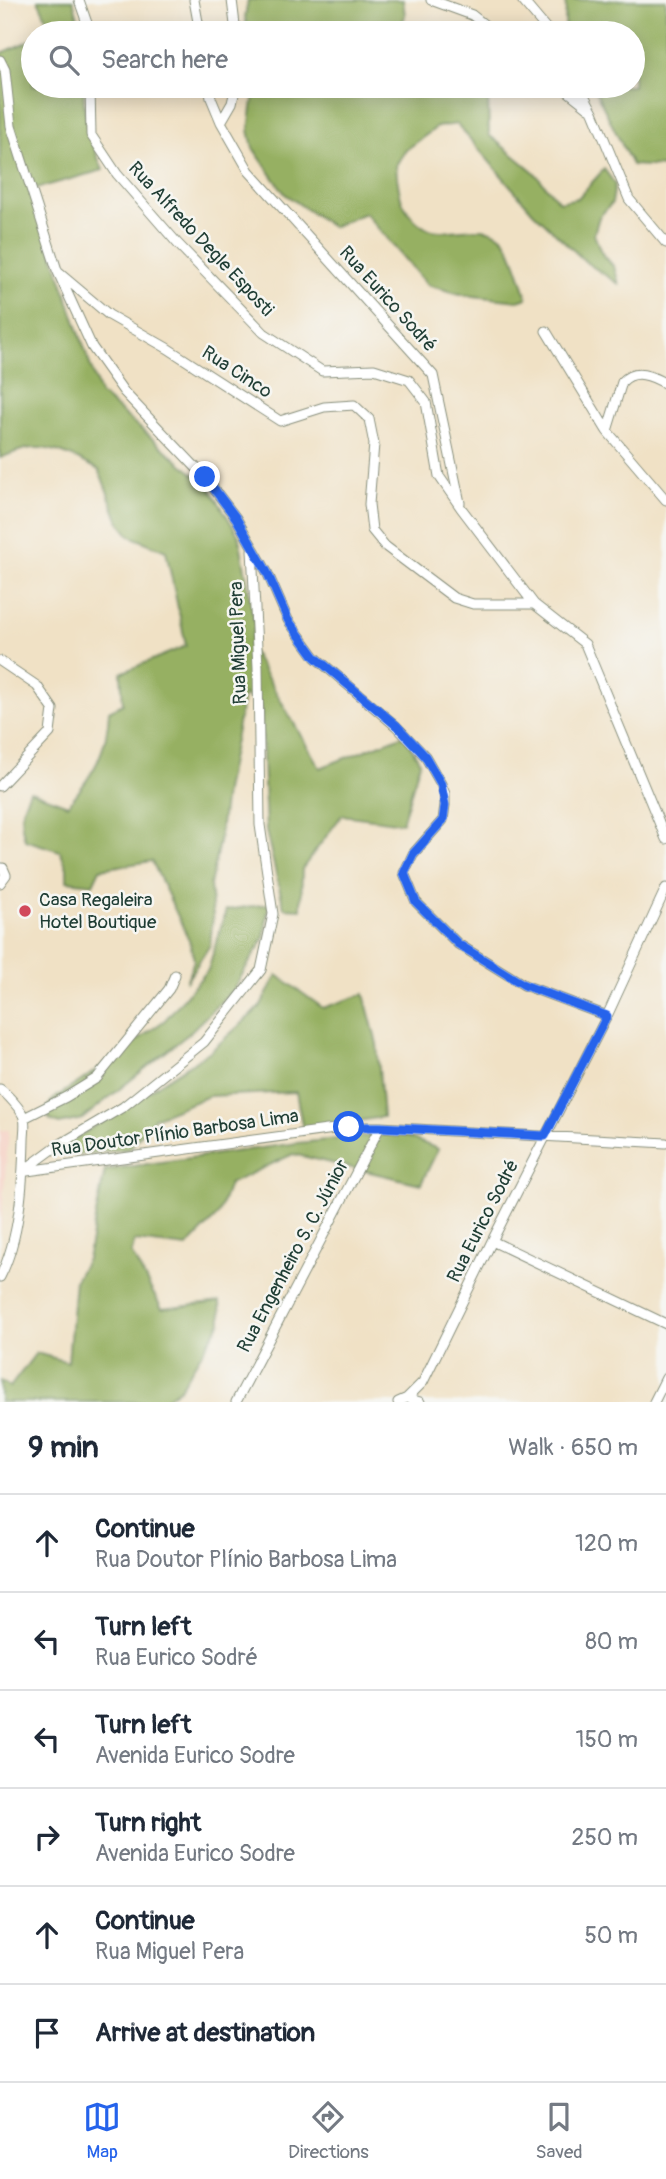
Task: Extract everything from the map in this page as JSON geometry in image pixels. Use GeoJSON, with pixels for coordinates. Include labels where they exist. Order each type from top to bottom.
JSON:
{"type":"FeatureCollection","features":[{"type":"Feature","properties":{"kind":"street"},"geometry":{"type":"LineString","coordinates":[[79,0],[86,21]]}},
{"type":"Feature","properties":{"kind":"street"},"geometry":{"type":"LineString","coordinates":[[194,0],[198,21]]}},
{"type":"Feature","properties":{"kind":"street"},"geometry":{"type":"LineString","coordinates":[[232,0],[235,21]]}},
{"type":"Feature","properties":{"kind":"street"},"geometry":{"type":"LineString","coordinates":[[430,0],[472,15],[480,21]]}},
{"type":"Feature","properties":{"kind":"street"},"geometry":{"type":"LineString","coordinates":[[522,0],[540,21]]}},
{"type":"Feature","properties":{"kind":"street","name":"Rua Miguel Pera"},"geometry":{"type":"LineString","coordinates":[[0,60],[5,71],[11,126],[57,270],[92,347],[124,392],[205,477],[236,518],[252,545],[258,667],[260,825],[273,914],[261,970],[204,1042],[123,1107],[57,1146],[23,1171]]}},
{"type":"Feature","properties":{"kind":"street","name":"Rua Alfredo Degle Esposti"},"geometry":{"type":"LineString","coordinates":[[90,98],[91,135],[117,174],[178,244],[264,334],[322,371],[374,369],[409,380],[426,402],[439,476],[461,508]]}},
{"type":"Feature","properties":{"kind":"street","name":"Rua Eurico Sodré"},"geometry":{"type":"LineString","coordinates":[[211,98],[220,122],[249,171],[433,375],[461,508],[534,604],[585,644],[666,839]]}},
{"type":"Feature","properties":{"kind":"street"},"geometry":{"type":"LineString","coordinates":[[220,122],[233,98]]}},
{"type":"Feature","properties":{"kind":"street"},"geometry":{"type":"LineString","coordinates":[[576,98],[593,112]]}},
{"type":"Feature","properties":{"kind":"street"},"geometry":{"type":"LineString","coordinates":[[585,98],[629,198],[666,243]]}},
{"type":"Feature","properties":{"kind":"street","name":"Rua Cinco"},"geometry":{"type":"LineString","coordinates":[[57,270],[109,315],[167,348],[280,421],[324,407],[354,405],[369,419],[374,444],[369,504],[372,530],[385,546],[454,598],[472,604],[534,604]]}},
{"type":"Feature","properties":{"kind":"street"},"geometry":{"type":"LineString","coordinates":[[546,331],[607,431],[666,500]]}},
{"type":"Feature","properties":{"kind":"street"},"geometry":{"type":"LineString","coordinates":[[607,431],[622,382],[627,377],[637,373],[666,384]]}},
{"type":"Feature","properties":{"kind":"street"},"geometry":{"type":"LineString","coordinates":[[252,545],[288,620],[315,657],[397,726],[425,756],[441,784],[445,805],[443,820],[413,854],[404,873],[416,902],[458,944],[524,985],[607,1016]]}},
{"type":"Feature","properties":{"kind":"street"},"geometry":{"type":"LineString","coordinates":[[0,661],[37,686],[52,709],[50,733],[0,786]]}},
{"type":"Feature","properties":{"kind":"street"},"geometry":{"type":"LineString","coordinates":[[0,883],[6,875],[1,868]]}},
{"type":"Feature","properties":{"kind":"street","name":"Rua Eurico Sodré"},"geometry":{"type":"LineString","coordinates":[[421,1402],[423,1382],[607,1016],[666,888]]}},
{"type":"Feature","properties":{"kind":"street"},"geometry":{"type":"LineString","coordinates":[[24,1118],[97,1078],[169,989],[175,975]]}},
{"type":"Feature","properties":{"kind":"street"},"geometry":{"type":"LineString","coordinates":[[0,1089],[6,1092],[24,1118],[23,1171],[15,1231],[8,1262],[0,1277]]}},
{"type":"Feature","properties":{"kind":"street","name":"Rua Doutor Plínio Barbosa Lima"},"geometry":{"type":"LineString","coordinates":[[23,1171],[349,1127],[666,1143]]}},
{"type":"Feature","properties":{"kind":"street","name":"Rua Engenheiro S. C. Júnior"},"geometry":{"type":"LineString","coordinates":[[236,1402],[380,1127]]}},
{"type":"Feature","properties":{"kind":"street"},"geometry":{"type":"LineString","coordinates":[[492,1241],[666,1324]]}},
{"type":"Feature","properties":{"kind":"street"},"geometry":{"type":"LineString","coordinates":[[654,1402],[666,1378]]}},
{"type":"Feature","properties":{"kind":"street","name":"Rua Eurico Sodré"},"geometry":{"type":"LineString","coordinates":[[403,1400],[423,1382]]}},
{"type":"Feature","properties":{"kind":"street"},"geometry":{"type":"LineString","coordinates":[[403,1400],[421,1402]]}},
{"type":"Feature","properties":{"kind":"shaded area"},"geometry":{"type":"Polygon","coordinates":[[[0,1130],[9,1130],[0,1238],[0,1130]]]}},
{"type":"Feature","properties":{"kind":"green space"},"geometry":{"type":"Polygon","coordinates":[[[38,0],[73,0],[79,21],[48,21],[38,0]]]}},
{"type":"Feature","properties":{"kind":"green space"},"geometry":{"type":"Polygon","coordinates":[[[248,0],[403,0],[405,16],[403,21],[246,21],[248,0]]]}},
{"type":"Feature","properties":{"kind":"green space"},"geometry":{"type":"Polygon","coordinates":[[[565,0],[666,0],[666,167],[632,165],[599,98],[645,98],[645,21],[565,21],[565,0]]]}},
{"type":"Feature","properties":{"kind":"green space"},"geometry":{"type":"Polygon","coordinates":[[[21,44],[21,98],[84,98],[88,129],[103,170],[31,190],[100,394],[210,488],[239,536],[255,625],[249,646],[320,768],[404,735],[420,762],[402,823],[342,815],[302,869],[301,909],[284,908],[266,831],[261,707],[244,694],[210,885],[213,916],[210,945],[186,982],[194,960],[190,942],[152,861],[100,869],[93,884],[67,881],[67,868],[60,851],[25,840],[22,826],[22,810],[30,791],[68,805],[85,783],[102,751],[109,711],[123,704],[121,673],[186,646],[166,551],[130,536],[119,522],[99,470],[73,457],[45,449],[26,449],[0,458],[0,54],[21,44]]]}},
{"type":"Feature","properties":{"kind":"green space"},"geometry":{"type":"Polygon","coordinates":[[[253,98],[488,98],[489,135],[534,172],[559,202],[578,198],[604,169],[615,184],[612,203],[599,217],[594,234],[601,252],[614,267],[619,284],[587,263],[533,212],[457,124],[437,127],[406,150],[396,165],[403,203],[414,219],[426,228],[439,231],[480,229],[492,231],[503,238],[514,258],[527,298],[518,301],[464,295],[427,285],[365,213],[332,227],[285,194],[253,148],[249,130],[253,98]]]}},
{"type":"Feature","properties":{"kind":"green space"},"geometry":{"type":"Polygon","coordinates":[[[269,904],[264,938],[233,990],[187,1035],[82,1119],[59,1124],[50,1120],[46,1112],[56,1097],[165,1020],[208,970],[226,910],[269,904]]]}},
{"type":"Feature","properties":{"kind":"green space"},"geometry":{"type":"Polygon","coordinates":[[[277,975],[323,1008],[364,994],[377,1044],[383,1117],[303,1130],[296,1092],[209,1096],[154,1118],[129,1149],[79,1154],[62,1147],[212,1050],[260,1007],[277,975]]]}},
{"type":"Feature","properties":{"kind":"green space"},"geometry":{"type":"Polygon","coordinates":[[[398,1133],[438,1149],[421,1184],[293,1154],[229,1184],[218,1215],[187,1247],[135,1241],[131,1253],[162,1309],[220,1302],[221,1322],[180,1388],[162,1402],[0,1402],[0,1381],[10,1387],[36,1353],[68,1362],[75,1280],[87,1259],[105,1170],[297,1143],[398,1133]]]}},
{"type":"Feature","properties":{"kind":"place","name":"Casa Regaleira Hotel Boutique"},"geometry":{"type":"Point","coordinates":[25,911]}},
{"type":"Feature","properties":{"kind":"route"},"geometry":{"type":"LineString","coordinates":[[205,477],[236,518],[267,572],[288,620],[315,657],[397,726],[425,756],[441,784],[445,805],[443,820],[413,854],[404,873],[416,902],[458,944],[524,985],[607,1016],[545,1136],[349,1127]]}}]}
